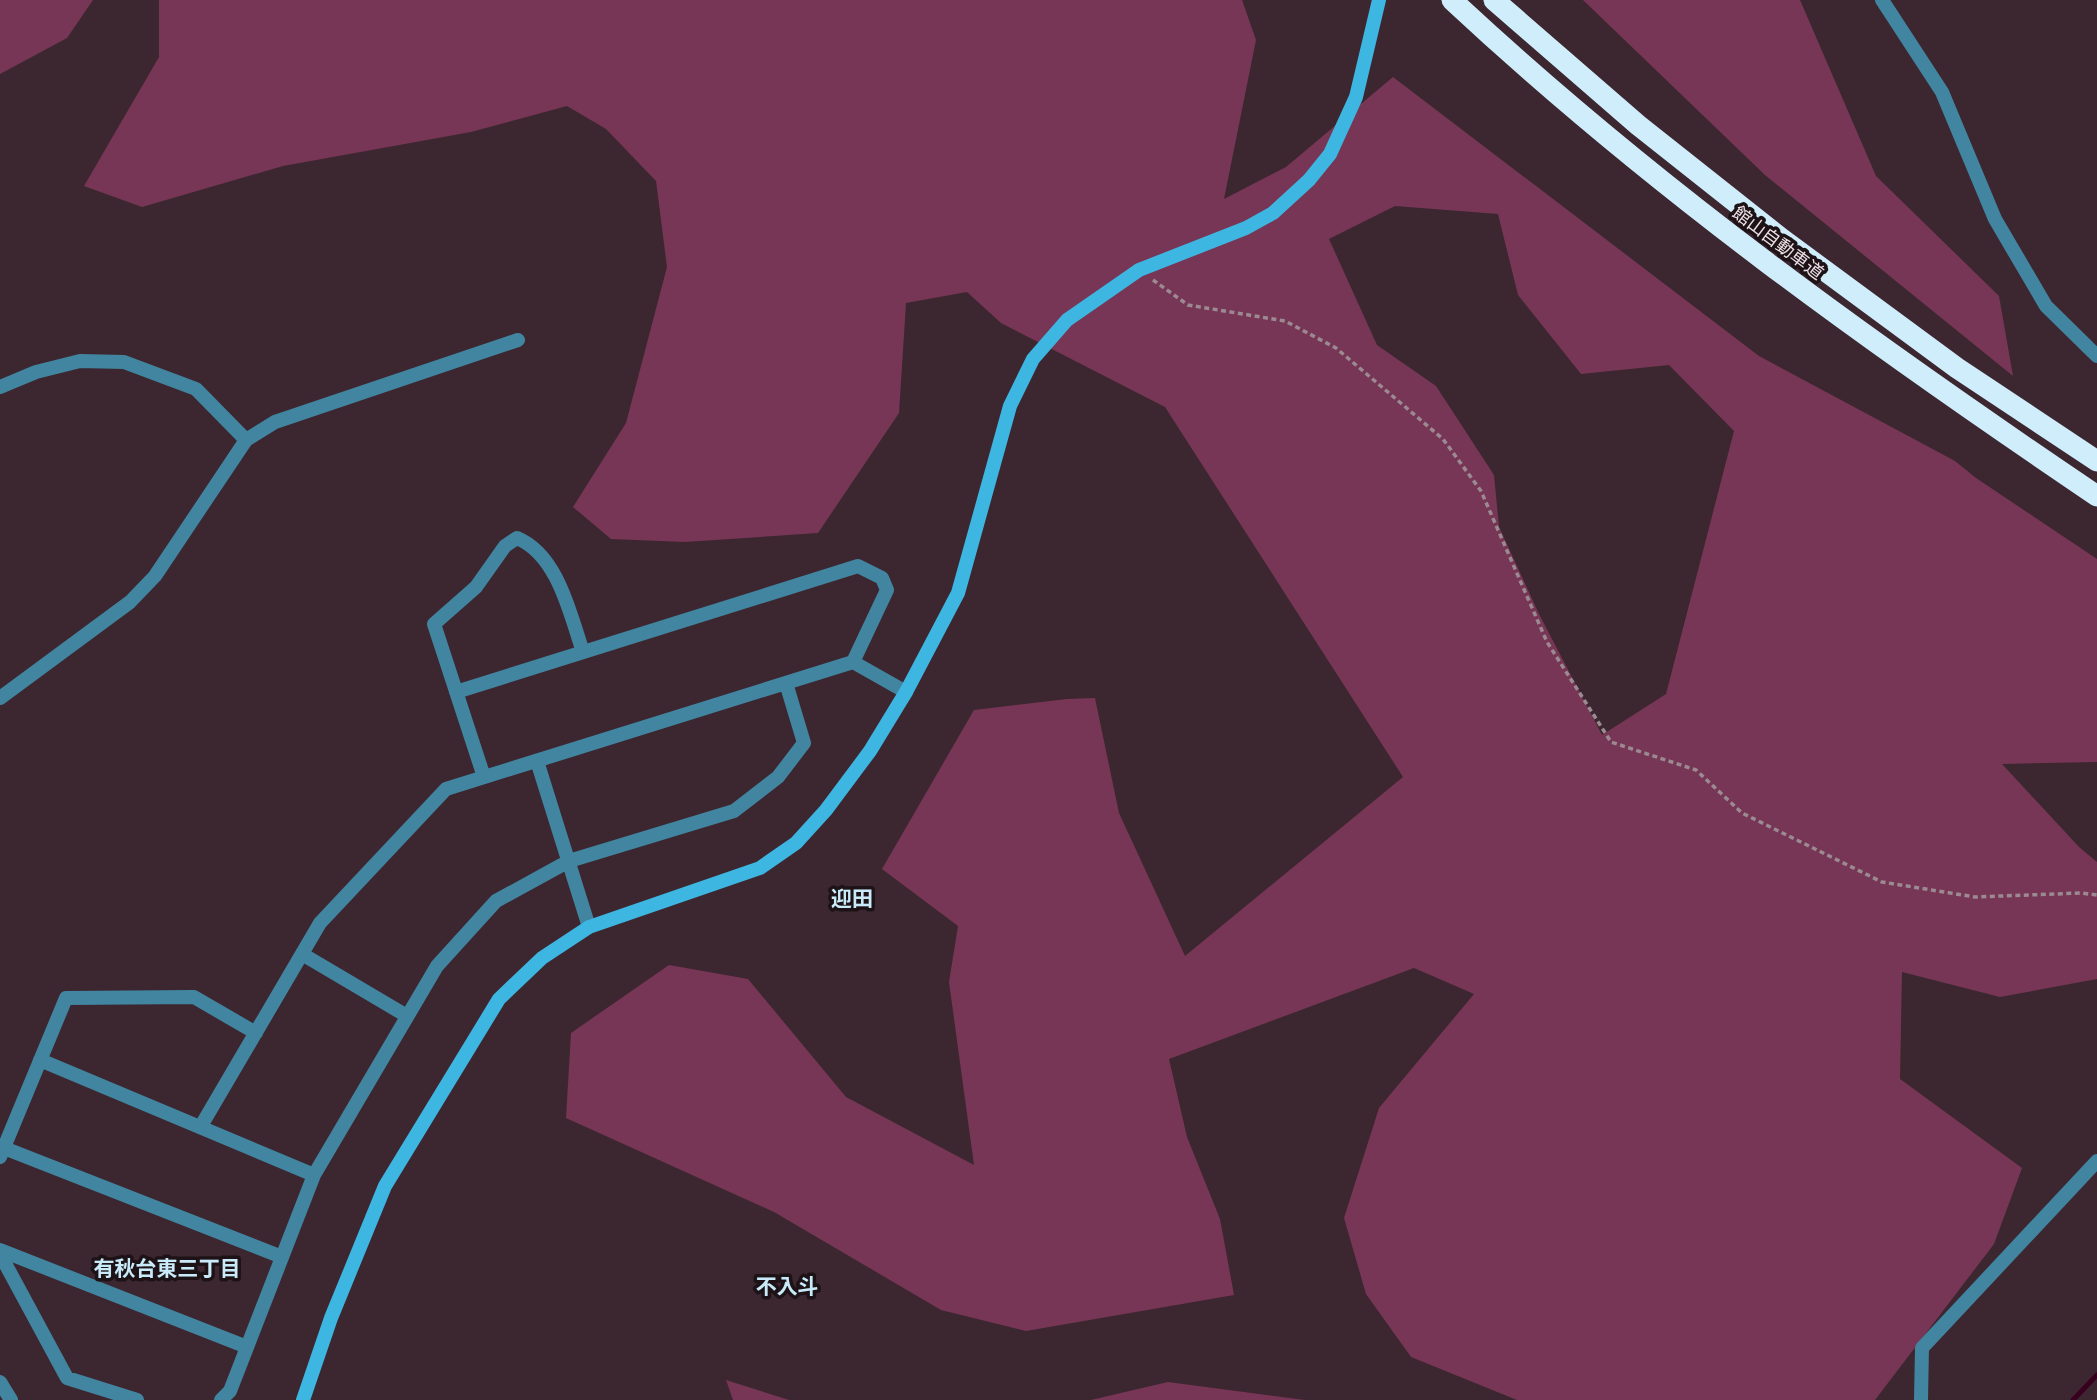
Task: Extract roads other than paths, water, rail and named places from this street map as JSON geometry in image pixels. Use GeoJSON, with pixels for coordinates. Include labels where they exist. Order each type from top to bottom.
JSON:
{"type":"FeatureCollection","features":[{"type":"Feature","properties":{"kind":"highway","name":"館山自動車道"},"geometry":{"type":"LineString","coordinates":[[1452,0],[1619,147],[1765,263],[1941,391],[2097,496]]}},
{"type":"Feature","properties":{"kind":"highway","name":"館山自動車道"},"geometry":{"type":"LineString","coordinates":[[1494,0],[1638,125],[1782,239],[1958,368],[2097,461]]}},
{"type":"Feature","properties":{"kind":"street"},"geometry":{"type":"LineString","coordinates":[[303,1400],[331,1318],[385,1186],[499,999],[542,958],[589,927],[760,868],[796,843],[826,810],[870,751],[906,692],[958,593],[1010,406],[1033,359],[1067,320],[1139,270],[1246,228],[1273,213],[1310,180],[1330,154],[1356,97],[1379,0]]}},
{"type":"Feature","properties":{"kind":"street"},"geometry":{"type":"LineString","coordinates":[[1882,0],[1942,92],[1995,219],[2046,306],[2097,356]]}},
{"type":"Feature","properties":{"kind":"street"},"geometry":{"type":"LineString","coordinates":[[0,698],[130,602],[155,576],[246,440],[275,422],[518,340]]}},
{"type":"Feature","properties":{"kind":"street"},"geometry":{"type":"LineString","coordinates":[[0,387],[36,372],[80,361],[124,362],[196,389],[246,440]]}},
{"type":"Feature","properties":{"kind":"street"},"geometry":{"type":"LineString","coordinates":[[484,777],[434,624],[476,587],[505,545],[517,538],[527,542],[558,578],[583,652]]}},
{"type":"Feature","properties":{"kind":"street"},"geometry":{"type":"LineString","coordinates":[[456,692],[858,566],[882,578],[887,590],[853,662]]}},
{"type":"Feature","properties":{"kind":"street"},"geometry":{"type":"LineString","coordinates":[[201,1126],[320,923],[446,789],[853,662],[906,692]]}},
{"type":"Feature","properties":{"kind":"street"},"geometry":{"type":"LineString","coordinates":[[221,1400],[230,1391],[314,1175],[437,966],[496,901],[569,861],[734,811],[778,777],[804,743],[786,683]]}},
{"type":"Feature","properties":{"kind":"street"},"geometry":{"type":"LineString","coordinates":[[537,761],[589,927]]}},
{"type":"Feature","properties":{"kind":"street"},"geometry":{"type":"LineString","coordinates":[[302,954],[407,1016]]}},
{"type":"Feature","properties":{"kind":"street"},"geometry":{"type":"LineString","coordinates":[[256,1033],[194,996],[66,998],[2,1153],[282,1257]]}},
{"type":"Feature","properties":{"kind":"street"},"geometry":{"type":"LineString","coordinates":[[40,1060],[314,1175]]}},
{"type":"Feature","properties":{"kind":"street"},"geometry":{"type":"LineString","coordinates":[[1921,1400],[1922,1348],[2097,1161]]}},
{"type":"Feature","properties":{"kind":"street"},"geometry":{"type":"LineString","coordinates":[[0,1252],[247,1347]]}},
{"type":"Feature","properties":{"kind":"street"},"geometry":{"type":"LineString","coordinates":[[0,1252],[67,1378],[137,1400]]}},
{"type":"Feature","properties":{"kind":"street"},"geometry":{"type":"LineString","coordinates":[[0,1382],[11,1400]]}},
{"type":"Feature","properties":{"kind":"waterway"},"geometry":{"type":"LineString","coordinates":[[2073,1400],[2097,1375]]}},
{"type":"Feature","properties":{"kind":"district","name":"迎田"},"geometry":{"type":"Point","coordinates":[852,899]}},
{"type":"Feature","properties":{"kind":"district","name":"有秋台東三丁目"},"geometry":{"type":"Point","coordinates":[167,1269]}},
{"type":"Feature","properties":{"kind":"district","name":"不入斗"},"geometry":{"type":"Point","coordinates":[787,1287]}}]}
